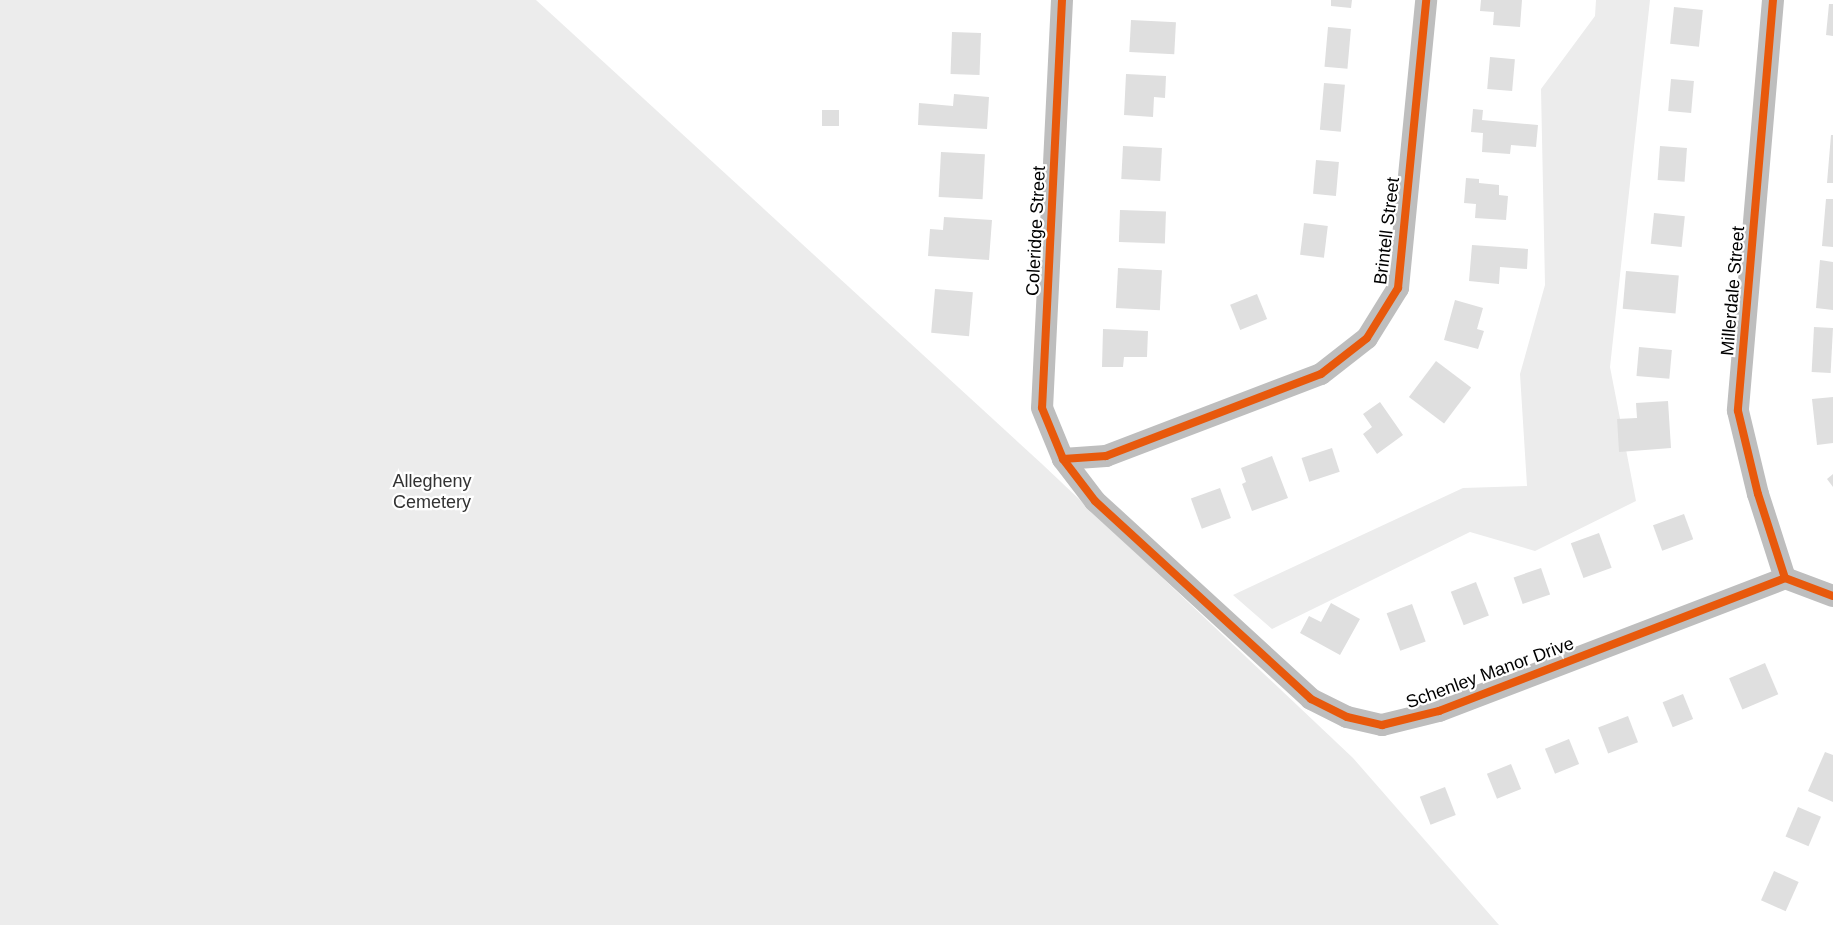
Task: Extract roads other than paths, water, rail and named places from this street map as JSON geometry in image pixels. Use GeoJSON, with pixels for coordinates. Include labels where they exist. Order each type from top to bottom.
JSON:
{"type":"FeatureCollection","features":[{"type":"Feature","properties":{"kind":"street","name":"Coleridge Street"},"geometry":{"type":"LineString","coordinates":[[1062,0],[1042,408],[1063,459]]}},
{"type":"Feature","properties":{"kind":"street","name":"Brintell Street"},"geometry":{"type":"LineString","coordinates":[[1063,459],[1106,456],[1321,374],[1367,338],[1398,288],[1426,0]]}},
{"type":"Feature","properties":{"kind":"street","name":"Millerdale Street"},"geometry":{"type":"LineString","coordinates":[[1773,0],[1738,411],[1758,494],[1785,578]]}},
{"type":"Feature","properties":{"kind":"street","name":"Schenley Manor Drive"},"geometry":{"type":"LineString","coordinates":[[1063,459],[1095,501],[1311,699],[1346,717],[1382,725],[1438,711],[1785,578]]}},
{"type":"Feature","properties":{"kind":"street"},"geometry":{"type":"LineString","coordinates":[[1785,578],[1833,596]]}},
{"type":"Feature","properties":{"kind":"park label","name":"Allegheny Cemetery"},"geometry":{"type":"Point","coordinates":[432,492]}}]}
